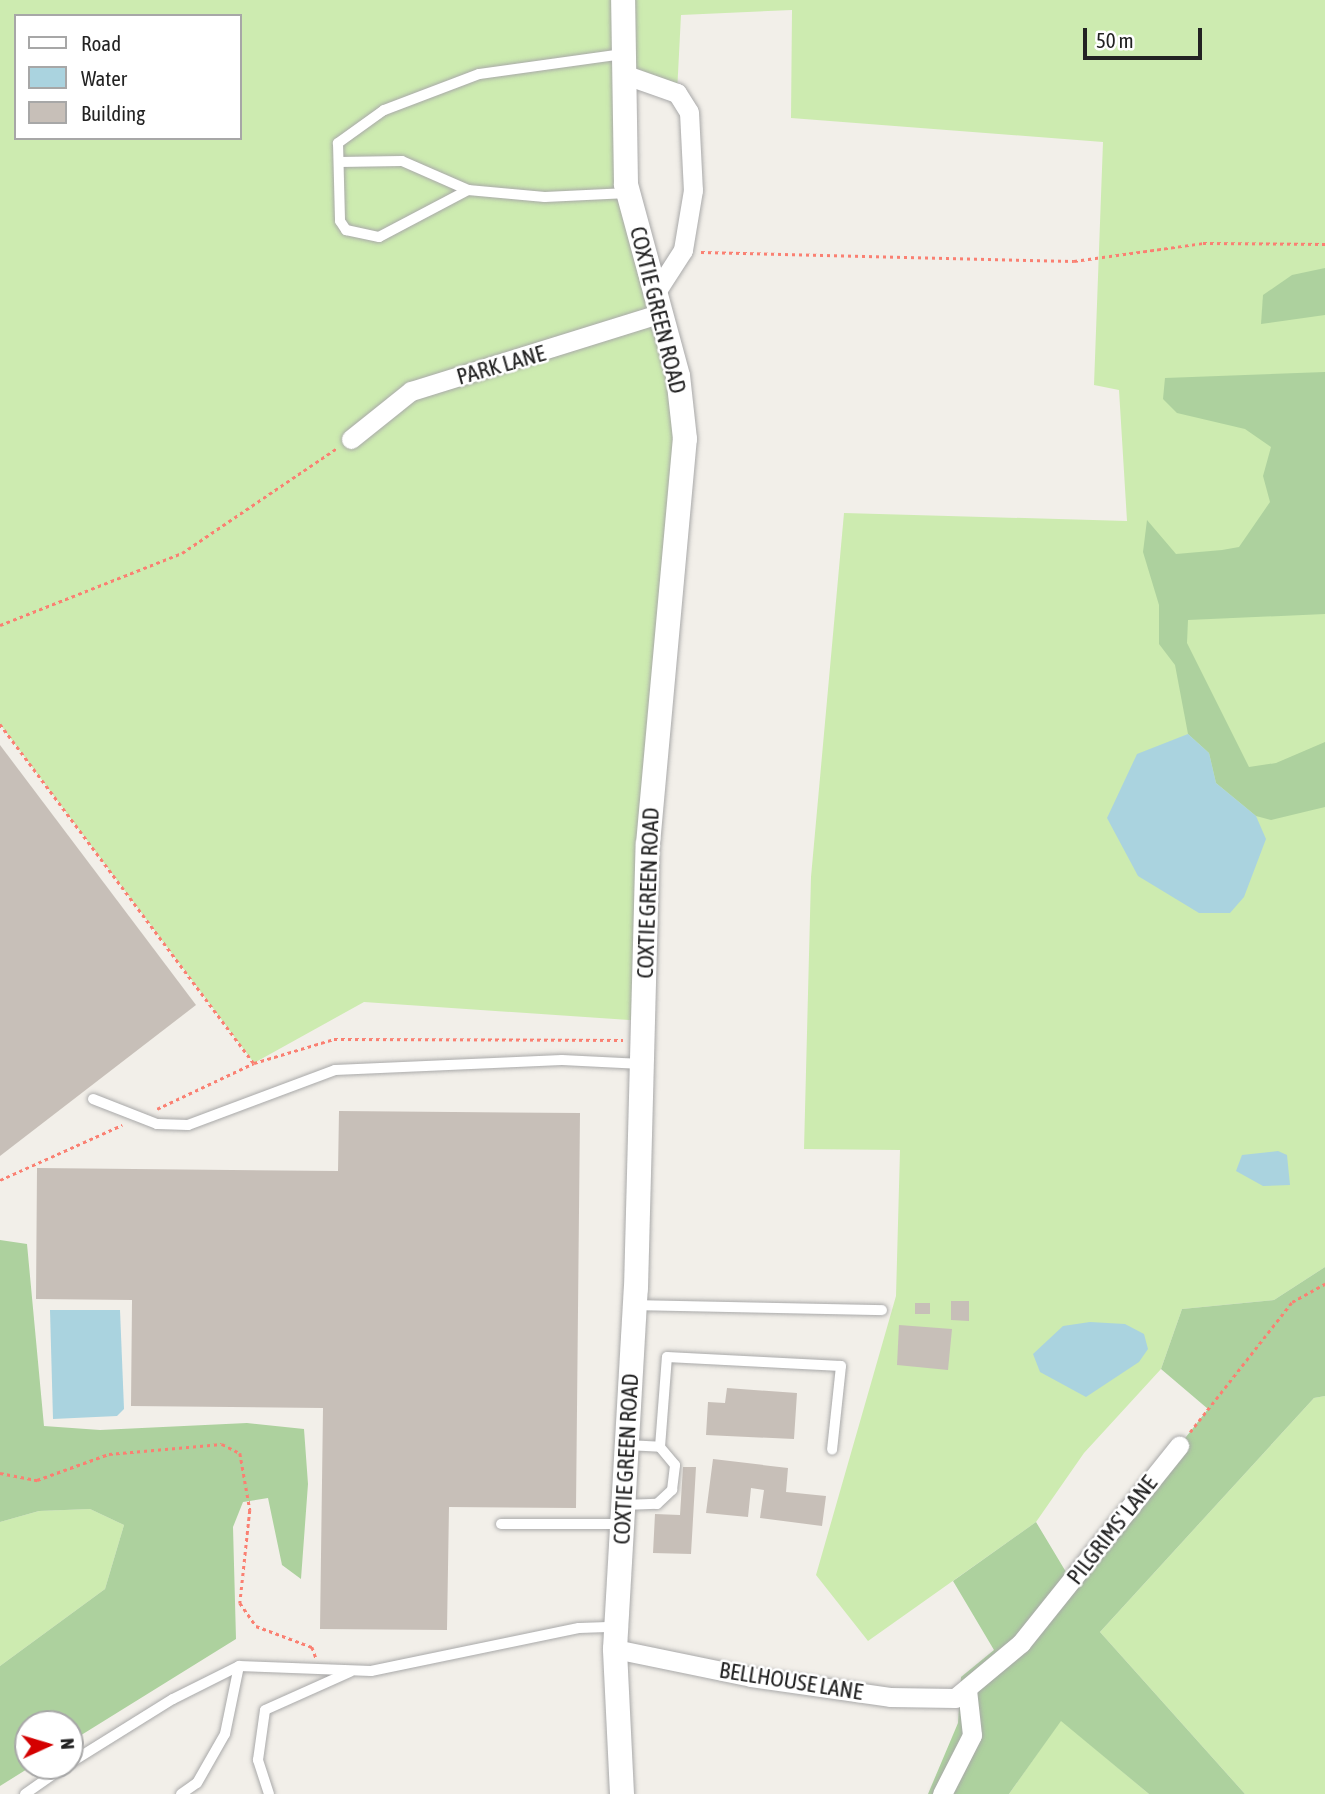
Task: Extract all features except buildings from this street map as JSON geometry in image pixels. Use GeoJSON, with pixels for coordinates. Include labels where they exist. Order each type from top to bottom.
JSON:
{"type":"FeatureCollection","features":[{"type":"Feature","properties":{"kind":"street","name":"COXTIE GREEN ROAD"},"geometry":{"type":"LineString","coordinates":[[622,1794],[615,1638],[635,1305],[648,844],[684,439],[660,301],[628,192],[624,0]]}},
{"type":"Feature","properties":{"kind":"street"},"geometry":{"type":"LineString","coordinates":[[625,64],[677,93],[689,112],[693,190],[683,250],[660,301]]}},
{"type":"Feature","properties":{"kind":"street","name":"PARK LANE"},"geometry":{"type":"LineString","coordinates":[[351,439],[411,391],[660,301]]}},
{"type":"Feature","properties":{"kind":"street","name":"PILGRIMS' LANE"},"geometry":{"type":"LineString","coordinates":[[967,1690],[1021,1643],[1180,1446]]}},
{"type":"Feature","properties":{"kind":"street","name":"BELLHOUSE LANE"},"geometry":{"type":"LineString","coordinates":[[615,1638],[890,1697],[955,1698],[967,1690]]}},
{"type":"Feature","properties":{"kind":"street"},"geometry":{"type":"LineString","coordinates":[[942,1794],[972,1735],[967,1690]]}},
{"type":"Feature","properties":{"kind":"lane"},"geometry":{"type":"LineString","coordinates":[[468,190],[392,234],[358,234],[340,221],[339,162],[342,135],[384,110],[479,74],[625,64]]}},
{"type":"Feature","properties":{"kind":"lane"},"geometry":{"type":"LineString","coordinates":[[339,162],[402,161],[468,190],[545,197],[628,192]]}},
{"type":"Feature","properties":{"kind":"lane"},"geometry":{"type":"LineString","coordinates":[[93,1099],[157,1124],[188,1125],[335,1070],[562,1060],[643,1064]]}},
{"type":"Feature","properties":{"kind":"lane"},"geometry":{"type":"LineString","coordinates":[[635,1305],[882,1310]]}},
{"type":"Feature","properties":{"kind":"lane"},"geometry":{"type":"LineString","coordinates":[[501,1524],[622,1515],[657,1504],[672,1490],[675,1465],[660,1447],[667,1357],[841,1366],[832,1450]]}},
{"type":"Feature","properties":{"kind":"lane"},"geometry":{"type":"LineString","coordinates":[[626,1445],[660,1447]]}},
{"type":"Feature","properties":{"kind":"lane"},"geometry":{"type":"LineString","coordinates":[[84,1754],[173,1699],[239,1666],[351,1671],[579,1628],[615,1638]]}},
{"type":"Feature","properties":{"kind":"lane"},"geometry":{"type":"LineString","coordinates":[[181,1794],[197,1783],[225,1734],[239,1666]]}},
{"type":"Feature","properties":{"kind":"lane"},"geometry":{"type":"LineString","coordinates":[[269,1794],[258,1760],[265,1710],[351,1671]]}},
{"type":"Feature","properties":{"kind":"lane"},"geometry":{"type":"LineString","coordinates":[[25,1794],[45,1780]]}},
{"type":"Feature","properties":{"kind":"path"},"geometry":{"type":"LineString","coordinates":[[683,250],[1074,261],[1203,243],[1325,244]]}},
{"type":"Feature","properties":{"kind":"path"},"geometry":{"type":"LineString","coordinates":[[0,625],[181,553],[351,439]]}},
{"type":"Feature","properties":{"kind":"path"},"geometry":{"type":"LineString","coordinates":[[0,724],[254,1063]]}},
{"type":"Feature","properties":{"kind":"path"},"geometry":{"type":"LineString","coordinates":[[1180,1446],[1292,1302],[1325,1284]]}},
{"type":"Feature","properties":{"kind":"path"},"geometry":{"type":"LineString","coordinates":[[0,1473],[37,1480],[109,1454],[222,1444],[240,1452],[250,1510],[240,1603],[256,1626],[312,1647],[321,1671]]}},
{"type":"Feature","properties":{"kind":"green space"},"geometry":{"type":"Polygon","coordinates":[[[0,0],[1325,0],[1325,1267],[1274,1300],[1182,1309],[1161,1369],[1084,1453],[1036,1522],[868,1641],[816,1575],[896,1296],[900,1150],[804,1149],[811,877],[844,513],[1127,521],[1119,390],[1094,385],[1103,142],[791,118],[792,10],[681,15],[677,93],[630,89],[636,194],[678,376],[644,1021],[364,1002],[254,1063],[0,724],[0,0]]]}},
{"type":"Feature","properties":{"kind":"green space"},"geometry":{"type":"Polygon","coordinates":[[[1325,268],[1325,315],[1261,324],[1263,295],[1292,275],[1325,268]]]}},
{"type":"Feature","properties":{"kind":"green space"},"geometry":{"type":"Polygon","coordinates":[[[1325,372],[1325,614],[1188,620],[1187,643],[1249,767],[1276,763],[1325,742],[1325,807],[1271,820],[1256,816],[1216,783],[1209,753],[1188,734],[1175,665],[1159,644],[1159,605],[1143,552],[1147,520],[1176,554],[1239,547],[1270,502],[1263,476],[1271,447],[1245,429],[1177,413],[1163,399],[1165,378],[1325,372]]]}},
{"type":"Feature","properties":{"kind":"green space"},"geometry":{"type":"Polygon","coordinates":[[[0,1240],[27,1244],[44,1426],[100,1430],[247,1423],[304,1429],[308,1484],[301,1579],[282,1565],[268,1498],[243,1502],[233,1527],[236,1639],[84,1733],[84,1710],[14,1710],[14,1777],[0,1786],[0,1666],[105,1589],[124,1525],[90,1509],[39,1511],[0,1522],[0,1240]]]}},
{"type":"Feature","properties":{"kind":"green space"},"geometry":{"type":"Polygon","coordinates":[[[1325,1267],[1325,1396],[1314,1398],[1100,1632],[1245,1794],[1149,1794],[1061,1721],[1009,1794],[928,1794],[958,1723],[961,1677],[994,1650],[953,1581],[1036,1522],[1072,1582],[1208,1409],[1161,1369],[1182,1309],[1274,1300],[1325,1267]]]}},
{"type":"Feature","properties":{"kind":"green space"},"geometry":{"type":"Polygon","coordinates":[[[1325,1396],[1325,1794],[1245,1794],[1100,1632],[1314,1398],[1325,1396]]]}},
{"type":"Feature","properties":{"kind":"green space"},"geometry":{"type":"Polygon","coordinates":[[[90,1509],[124,1525],[105,1589],[0,1666],[0,1522],[39,1511],[90,1509]]]}},
{"type":"Feature","properties":{"kind":"green space"},"geometry":{"type":"Polygon","coordinates":[[[1061,1720],[1149,1794],[1009,1794],[1061,1720]]]}},
{"type":"Feature","properties":{"kind":"water"},"geometry":{"type":"Polygon","coordinates":[[[1188,734],[1209,753],[1216,783],[1256,816],[1266,839],[1244,897],[1230,913],[1199,913],[1138,876],[1107,818],[1137,754],[1188,734]]]}},
{"type":"Feature","properties":{"kind":"water"},"geometry":{"type":"Polygon","coordinates":[[[1278,1151],[1287,1155],[1290,1185],[1263,1186],[1236,1171],[1242,1155],[1278,1151]]]}},
{"type":"Feature","properties":{"kind":"water"},"geometry":{"type":"Polygon","coordinates":[[[50,1310],[120,1310],[124,1409],[117,1416],[53,1419],[50,1310]]]}},
{"type":"Feature","properties":{"kind":"water"},"geometry":{"type":"Polygon","coordinates":[[[1090,1322],[1125,1324],[1144,1334],[1148,1349],[1139,1362],[1086,1397],[1040,1372],[1033,1354],[1063,1326],[1090,1322]]]}}]}
